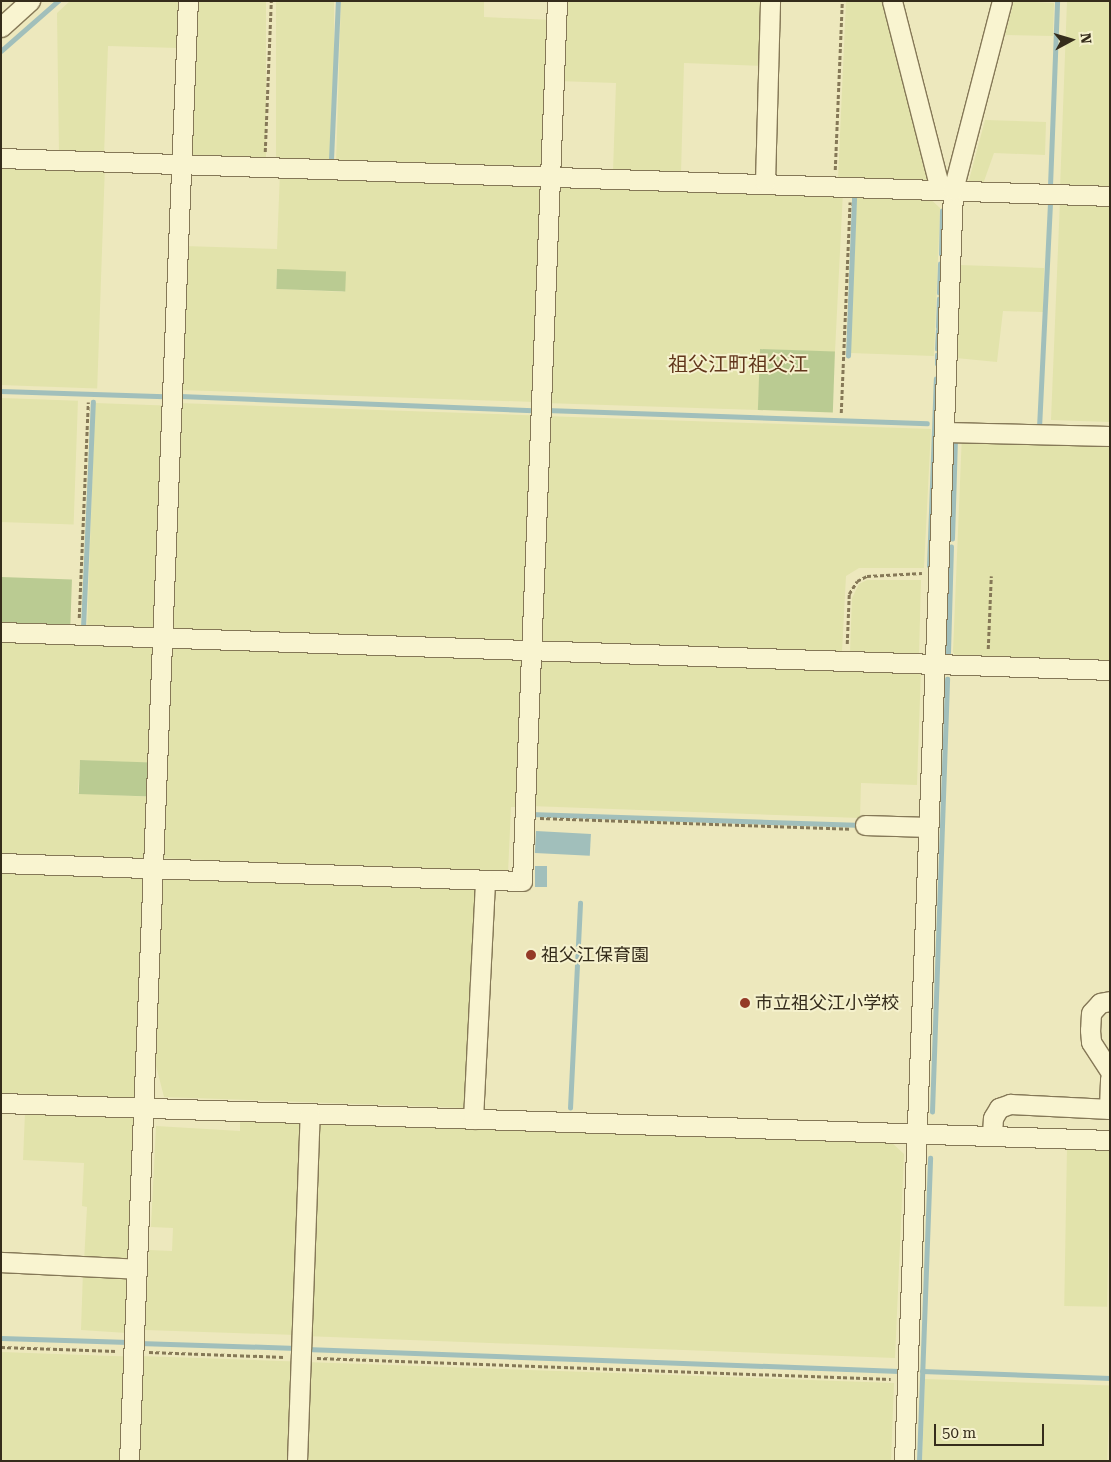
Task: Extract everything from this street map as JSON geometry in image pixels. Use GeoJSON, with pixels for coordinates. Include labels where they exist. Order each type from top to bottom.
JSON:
{"type":"FeatureCollection","features":[{"type":"Feature","properties":{"kind":"street"},"geometry":{"type":"LineString","coordinates":[[1,27],[30,1]]}},
{"type":"Feature","properties":{"kind":"street"},"geometry":{"type":"LineString","coordinates":[[129,1461],[144,1108],[160,638],[188,1]]}},
{"type":"Feature","properties":{"kind":"street"},"geometry":{"type":"LineString","coordinates":[[1,863],[522,882],[557,1]]}},
{"type":"Feature","properties":{"kind":"street"},"geometry":{"type":"LineString","coordinates":[[765,182],[770,1]]}},
{"type":"Feature","properties":{"kind":"street"},"geometry":{"type":"LineString","coordinates":[[892,1],[946,190],[945,432],[934,663],[904,1461]]}},
{"type":"Feature","properties":{"kind":"street"},"geometry":{"type":"LineString","coordinates":[[946,190],[1002,1]]}},
{"type":"Feature","properties":{"kind":"street"},"geometry":{"type":"LineString","coordinates":[[1,158],[549,177],[765,182],[1110,196]]}},
{"type":"Feature","properties":{"kind":"street"},"geometry":{"type":"LineString","coordinates":[[945,432],[1110,436]]}},
{"type":"Feature","properties":{"kind":"street"},"geometry":{"type":"LineString","coordinates":[[1,632],[1110,670]]}},
{"type":"Feature","properties":{"kind":"street"},"geometry":{"type":"LineString","coordinates":[[864,825],[928,827]]}},
{"type":"Feature","properties":{"kind":"street"},"geometry":{"type":"LineString","coordinates":[[473,1119],[485,880]]}},
{"type":"Feature","properties":{"kind":"street"},"geometry":{"type":"LineString","coordinates":[[1110,1001],[1100,1003],[1091,1013],[1090,1030],[1091,1042],[1110,1071]]}},
{"type":"Feature","properties":{"kind":"street"},"geometry":{"type":"LineString","coordinates":[[992,1136],[993,1118],[999,1108],[1010,1104],[1109,1109],[1110,1078]]}},
{"type":"Feature","properties":{"kind":"street"},"geometry":{"type":"LineString","coordinates":[[1,1103],[1110,1140]]}},
{"type":"Feature","properties":{"kind":"street"},"geometry":{"type":"LineString","coordinates":[[297,1461],[310,1114]]}},
{"type":"Feature","properties":{"kind":"street"},"geometry":{"type":"LineString","coordinates":[[1,1262],[137,1269]]}},
{"type":"Feature","properties":{"kind":"path"},"geometry":{"type":"LineString","coordinates":[[265,166],[271,1]]}},
{"type":"Feature","properties":{"kind":"path"},"geometry":{"type":"LineString","coordinates":[[841,413],[842,1]]}},
{"type":"Feature","properties":{"kind":"path"},"geometry":{"type":"LineString","coordinates":[[78,635],[88,402]]}},
{"type":"Feature","properties":{"kind":"path"},"geometry":{"type":"LineString","coordinates":[[847,660],[851,586],[867,576],[938,572]]}},
{"type":"Feature","properties":{"kind":"path"},"geometry":{"type":"LineString","coordinates":[[987,665],[990,576]]}},
{"type":"Feature","properties":{"kind":"path"},"geometry":{"type":"LineString","coordinates":[[524,818],[860,829],[864,825]]}},
{"type":"Feature","properties":{"kind":"path"},"geometry":{"type":"LineString","coordinates":[[1,1347],[134,1345],[301,1351],[907,1380]]}},
{"type":"Feature","properties":{"kind":"green space"},"geometry":{"type":"Polygon","coordinates":[[[70,1],[180,1],[178,48],[108,46],[104,155],[59,154],[57,13],[70,1]]]}},
{"type":"Feature","properties":{"kind":"green space"},"geometry":{"type":"Polygon","coordinates":[[[193,1],[266,1],[266,157],[193,157],[193,1]]]}},
{"type":"Feature","properties":{"kind":"green space"},"geometry":{"type":"Polygon","coordinates":[[[276,1],[334,1],[334,160],[276,160],[276,1]]]}},
{"type":"Feature","properties":{"kind":"green space"},"geometry":{"type":"Polygon","coordinates":[[[341,1],[484,1],[484,17],[552,20],[542,170],[336,163],[341,1]]]}},
{"type":"Feature","properties":{"kind":"green space"},"geometry":{"type":"Polygon","coordinates":[[[560,1],[765,1],[765,66],[684,63],[681,174],[613,172],[616,83],[557,81],[560,1]]]}},
{"type":"Feature","properties":{"kind":"green space"},"geometry":{"type":"Polygon","coordinates":[[[846,1],[883,1],[927,181],[838,179],[846,1]]]}},
{"type":"Feature","properties":{"kind":"green space"},"geometry":{"type":"Polygon","coordinates":[[[1014,1],[1054,3],[1053,36],[1005,35],[1014,1]]]}},
{"type":"Feature","properties":{"kind":"green space"},"geometry":{"type":"Polygon","coordinates":[[[1067,1],[1110,1],[1110,190],[1060,189],[1067,1]]]}},
{"type":"Feature","properties":{"kind":"green space"},"geometry":{"type":"Polygon","coordinates":[[[985,120],[1046,122],[1045,155],[994,153],[983,184],[968,184],[985,120]]]}},
{"type":"Feature","properties":{"kind":"green space"},"geometry":{"type":"Polygon","coordinates":[[[1,163],[105,167],[97,388],[1,385],[1,163]]]}},
{"type":"Feature","properties":{"kind":"green space"},"geometry":{"type":"Polygon","coordinates":[[[280,171],[543,180],[535,402],[179,390],[184,246],[277,249],[280,171]],[[277,269],[276,289],[345,292],[277,269]]]}},
{"type":"Feature","properties":{"kind":"green space"},"geometry":{"type":"Polygon","coordinates":[[[553,184],[843,191],[835,352],[761,349],[758,410],[545,403],[553,184]]]}},
{"type":"Feature","properties":{"kind":"green space"},"geometry":{"type":"Polygon","coordinates":[[[857,192],[926,195],[940,208],[934,356],[850,353],[857,192]]]}},
{"type":"Feature","properties":{"kind":"green space"},"geometry":{"type":"Polygon","coordinates":[[[1060,200],[1110,202],[1110,422],[1051,420],[1060,200]]]}},
{"type":"Feature","properties":{"kind":"green space"},"geometry":{"type":"Polygon","coordinates":[[[959,265],[1044,268],[1043,312],[1003,311],[997,362],[956,358],[959,265]]]}},
{"type":"Feature","properties":{"kind":"green space"},"geometry":{"type":"Polygon","coordinates":[[[277,269],[346,271],[345,291],[276,289],[277,269]]]}},
{"type":"Feature","properties":{"kind":"green space"},"geometry":{"type":"Polygon","coordinates":[[[760,349],[835,352],[833,413],[758,410],[760,349]]]}},
{"type":"Feature","properties":{"kind":"green space"},"geometry":{"type":"Polygon","coordinates":[[[1,398],[78,401],[74,525],[1,522],[1,398]]]}},
{"type":"Feature","properties":{"kind":"green space"},"geometry":{"type":"Polygon","coordinates":[[[95,403],[164,405],[156,632],[87,630],[95,403]]]}},
{"type":"Feature","properties":{"kind":"green space"},"geometry":{"type":"Polygon","coordinates":[[[178,403],[535,415],[527,643],[170,631],[178,403]]]}},
{"type":"Feature","properties":{"kind":"green space"},"geometry":{"type":"Polygon","coordinates":[[[544,416],[931,429],[924,568],[859,568],[846,576],[842,652],[535,643],[544,416]]]}},
{"type":"Feature","properties":{"kind":"green space"},"geometry":{"type":"Polygon","coordinates":[[[962,434],[1110,439],[1110,664],[957,659],[953,652],[962,434]]]}},
{"type":"Feature","properties":{"kind":"green space"},"geometry":{"type":"Polygon","coordinates":[[[1,577],[72,579],[70,629],[1,627],[1,577]]]}},
{"type":"Feature","properties":{"kind":"green space"},"geometry":{"type":"Polygon","coordinates":[[[867,580],[921,580],[919,655],[850,653],[852,598],[859,584],[867,580]]]}},
{"type":"Feature","properties":{"kind":"green space"},"geometry":{"type":"Polygon","coordinates":[[[1,639],[153,643],[151,763],[80,760],[78,793],[150,797],[147,860],[1,854],[1,639]]]}},
{"type":"Feature","properties":{"kind":"green space"},"geometry":{"type":"Polygon","coordinates":[[[169,646],[524,655],[518,807],[511,807],[508,873],[160,858],[169,646]]]}},
{"type":"Feature","properties":{"kind":"green space"},"geometry":{"type":"Polygon","coordinates":[[[535,655],[921,668],[917,785],[861,783],[860,818],[530,806],[535,655]]]}},
{"type":"Feature","properties":{"kind":"green space"},"geometry":{"type":"Polygon","coordinates":[[[80,760],[151,762],[150,796],[79,794],[80,760]]]}},
{"type":"Feature","properties":{"kind":"green space"},"geometry":{"type":"Polygon","coordinates":[[[1,870],[144,875],[136,1098],[1,1093],[1,870]]]}},
{"type":"Feature","properties":{"kind":"green space"},"geometry":{"type":"Polygon","coordinates":[[[159,875],[479,887],[468,1108],[164,1097],[153,1054],[159,875]]]}},
{"type":"Feature","properties":{"kind":"green space"},"geometry":{"type":"Polygon","coordinates":[[[25,1113],[135,1118],[128,1259],[84,1262],[87,1207],[82,1206],[84,1163],[23,1160],[25,1113]]]}},
{"type":"Feature","properties":{"kind":"green space"},"geometry":{"type":"Polygon","coordinates":[[[240,1118],[304,1121],[297,1335],[145,1330],[149,1250],[172,1251],[173,1228],[151,1227],[156,1126],[240,1131],[240,1118]]]}},
{"type":"Feature","properties":{"kind":"green space"},"geometry":{"type":"Polygon","coordinates":[[[314,1122],[891,1142],[904,1154],[895,1358],[304,1336],[314,1122]]]}},
{"type":"Feature","properties":{"kind":"green space"},"geometry":{"type":"Polygon","coordinates":[[[1067,1147],[1110,1148],[1107,1307],[1064,1306],[1067,1147]]]}},
{"type":"Feature","properties":{"kind":"green space"},"geometry":{"type":"Polygon","coordinates":[[[83,1271],[123,1273],[130,1279],[127,1333],[81,1330],[83,1271]]]}},
{"type":"Feature","properties":{"kind":"green space"},"geometry":{"type":"Polygon","coordinates":[[[1,1352],[127,1356],[123,1461],[1,1461],[1,1352]]]}},
{"type":"Feature","properties":{"kind":"green space"},"geometry":{"type":"Polygon","coordinates":[[[139,1356],[295,1361],[291,1461],[135,1461],[139,1356]]]}},
{"type":"Feature","properties":{"kind":"green space"},"geometry":{"type":"Polygon","coordinates":[[[305,1362],[894,1383],[891,1461],[302,1461],[305,1362]]]}},
{"type":"Feature","properties":{"kind":"green space"},"geometry":{"type":"Polygon","coordinates":[[[925,1379],[1110,1385],[1107,1461],[922,1461],[925,1379]]]}},
{"type":"Feature","properties":{"kind":"water"},"geometry":{"type":"Polygon","coordinates":[[[536,831],[591,834],[590,856],[535,853],[536,831]]]}},
{"type":"Feature","properties":{"kind":"water"},"geometry":{"type":"Polygon","coordinates":[[[535,866],[547,866],[547,887],[535,887],[535,866]]]}},
{"type":"Feature","properties":{"kind":"waterway"},"geometry":{"type":"LineString","coordinates":[[1,51],[58,1]]}},
{"type":"Feature","properties":{"kind":"waterway"},"geometry":{"type":"LineString","coordinates":[[331,160],[338,1]]}},
{"type":"Feature","properties":{"kind":"waterway"},"geometry":{"type":"LineString","coordinates":[[1050,186],[1057,1]]}},
{"type":"Feature","properties":{"kind":"waterway"},"geometry":{"type":"LineString","coordinates":[[848,356],[854,197]]}},
{"type":"Feature","properties":{"kind":"waterway"},"geometry":{"type":"LineString","coordinates":[[1039,428],[1050,202]]}},
{"type":"Feature","properties":{"kind":"waterway"},"geometry":{"type":"LineString","coordinates":[[941,254],[942,211]]}},
{"type":"Feature","properties":{"kind":"waterway"},"geometry":{"type":"LineString","coordinates":[[939,293],[940,264]]}},
{"type":"Feature","properties":{"kind":"waterway"},"geometry":{"type":"LineString","coordinates":[[938,327],[939,299]]}},
{"type":"Feature","properties":{"kind":"waterway"},"geometry":{"type":"LineString","coordinates":[[937,349],[938,331]]}},
{"type":"Feature","properties":{"kind":"waterway"},"geometry":{"type":"LineString","coordinates":[[937,355],[937,364]]}},
{"type":"Feature","properties":{"kind":"waterway"},"geometry":{"type":"LineString","coordinates":[[929,566],[936,379]]}},
{"type":"Feature","properties":{"kind":"waterway"},"geometry":{"type":"LineString","coordinates":[[1,391],[164,396]]}},
{"type":"Feature","properties":{"kind":"waterway"},"geometry":{"type":"LineString","coordinates":[[180,396],[533,410]]}},
{"type":"Feature","properties":{"kind":"waterway"},"geometry":{"type":"LineString","coordinates":[[83,628],[93,402]]}},
{"type":"Feature","properties":{"kind":"waterway"},"geometry":{"type":"LineString","coordinates":[[546,410],[927,423]]}},
{"type":"Feature","properties":{"kind":"waterway"},"geometry":{"type":"LineString","coordinates":[[952,539],[955,437]]}},
{"type":"Feature","properties":{"kind":"waterway"},"geometry":{"type":"LineString","coordinates":[[948,653],[951,547]]}},
{"type":"Feature","properties":{"kind":"waterway"},"geometry":{"type":"LineString","coordinates":[[932,1112],[947,679]]}},
{"type":"Feature","properties":{"kind":"waterway"},"geometry":{"type":"LineString","coordinates":[[530,814],[855,825]]}},
{"type":"Feature","properties":{"kind":"waterway"},"geometry":{"type":"LineString","coordinates":[[570,1108],[580,903]]}},
{"type":"Feature","properties":{"kind":"waterway"},"geometry":{"type":"LineString","coordinates":[[919,1461],[930,1158]]}},
{"type":"Feature","properties":{"kind":"waterway"},"geometry":{"type":"LineString","coordinates":[[1,1338],[128,1342]]}},
{"type":"Feature","properties":{"kind":"waterway"},"geometry":{"type":"LineString","coordinates":[[139,1343],[296,1348]]}},
{"type":"Feature","properties":{"kind":"waterway"},"geometry":{"type":"LineString","coordinates":[[306,1349],[899,1371]]}},
{"type":"Feature","properties":{"kind":"waterway"},"geometry":{"type":"LineString","coordinates":[[922,1371],[1110,1378]]}},
{"type":"Feature","properties":{"kind":"place","name":"祖父江保育園"},"geometry":{"type":"Point","coordinates":[531,955]}},
{"type":"Feature","properties":{"kind":"place","name":"市立祖父江小学校"},"geometry":{"type":"Point","coordinates":[745,1003]}},
{"type":"Feature","properties":{"kind":"district","name":"祖父江町祖父江"},"geometry":{"type":"Point","coordinates":[738,364]}}]}
